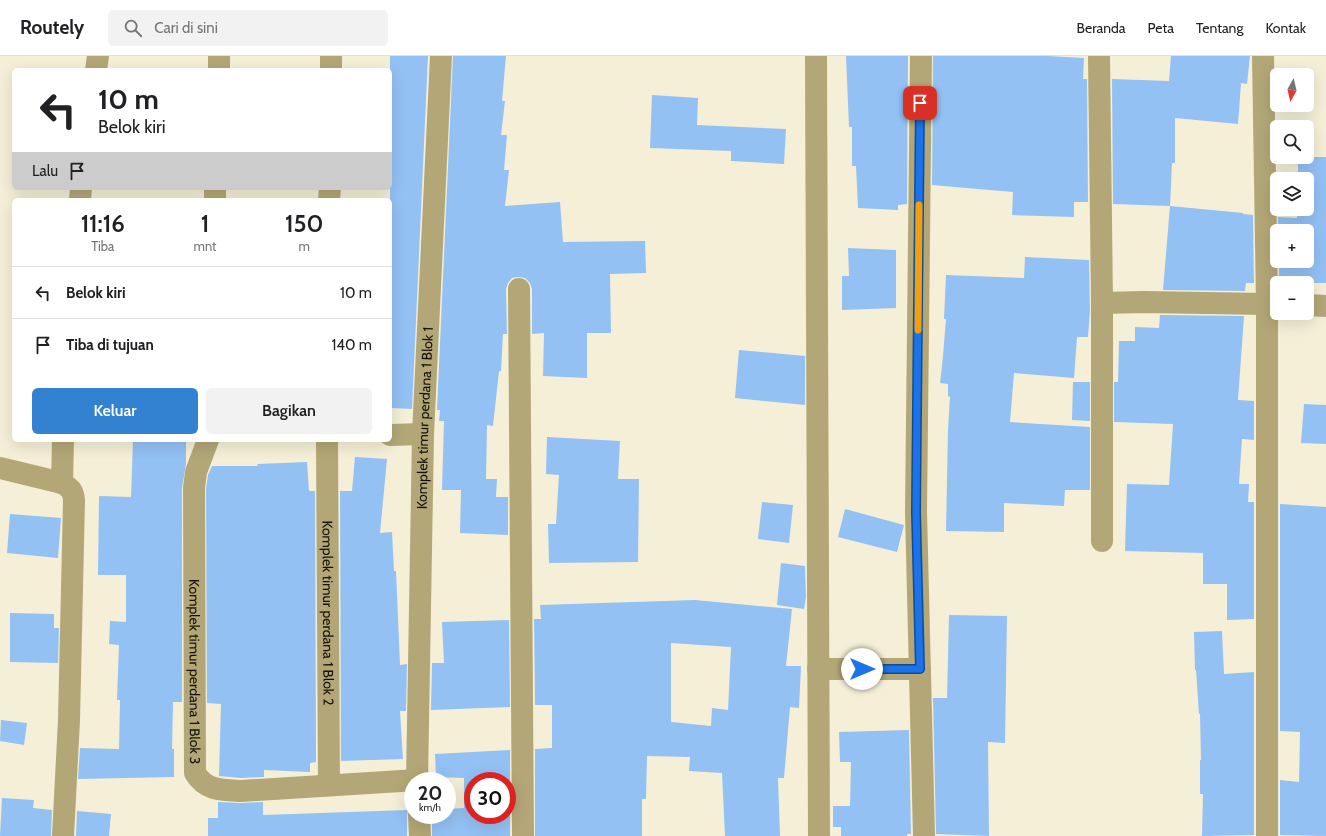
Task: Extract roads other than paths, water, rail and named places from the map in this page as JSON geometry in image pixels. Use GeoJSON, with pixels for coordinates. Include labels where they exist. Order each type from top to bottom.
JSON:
{"type":"FeatureCollection","features":[{"type":"Feature","properties":{"kind":"street"},"geometry":{"type":"LineString","coordinates":[[96,68],[98,56]]}},
{"type":"Feature","properties":{"kind":"street"},"geometry":{"type":"LineString","coordinates":[[219,56],[219,68]]}},
{"type":"Feature","properties":{"kind":"street"},"geometry":{"type":"LineString","coordinates":[[331,56],[331,68]]}},
{"type":"Feature","properties":{"kind":"street","name":"Komplek timur perdana 1 Blok 1"},"geometry":{"type":"LineString","coordinates":[[417,772],[423,434],[441,56]]}},
{"type":"Feature","properties":{"kind":"street"},"geometry":{"type":"LineString","coordinates":[[816,56],[820,836]]}},
{"type":"Feature","properties":{"kind":"street"},"geometry":{"type":"LineString","coordinates":[[921,56],[916,512],[924,836]]}},
{"type":"Feature","properties":{"kind":"street"},"geometry":{"type":"LineString","coordinates":[[1099,56],[1102,303],[1102,542]]}},
{"type":"Feature","properties":{"kind":"street"},"geometry":{"type":"LineString","coordinates":[[1263,56],[1271,276]]}},
{"type":"Feature","properties":{"kind":"street"},"geometry":{"type":"LineString","coordinates":[[519,290],[523,836]]}},
{"type":"Feature","properties":{"kind":"street"},"geometry":{"type":"LineString","coordinates":[[1102,303],[1144,302],[1270,304]]}},
{"type":"Feature","properties":{"kind":"street"},"geometry":{"type":"LineString","coordinates":[[1314,305],[1326,306]]}},
{"type":"Feature","properties":{"kind":"street"},"geometry":{"type":"LineString","coordinates":[[1267,836],[1272,320]]}},
{"type":"Feature","properties":{"kind":"street"},"geometry":{"type":"LineString","coordinates":[[392,435],[423,434]]}},
{"type":"Feature","properties":{"kind":"street"},"geometry":{"type":"LineString","coordinates":[[62,484],[63,442]]}},
{"type":"Feature","properties":{"kind":"street","name":"Komplek timur perdana 1 Blok 3"},"geometry":{"type":"LineString","coordinates":[[207,442],[196,472],[194,488],[194,773],[204,785],[221,790],[241,791],[404,782]]}},
{"type":"Feature","properties":{"kind":"street","name":"Komplek timur perdana 1 Blok 2"},"geometry":{"type":"LineString","coordinates":[[327,442],[329,785]]}},
{"type":"Feature","properties":{"kind":"street"},"geometry":{"type":"LineString","coordinates":[[0,468],[62,484],[71,488],[73,493],[69,720],[63,836]]}},
{"type":"Feature","properties":{"kind":"street"},"geometry":{"type":"LineString","coordinates":[[818,669],[920,669]]}},
{"type":"Feature","properties":{"kind":"street"},"geometry":{"type":"LineString","coordinates":[[419,824],[420,836]]}}]}
